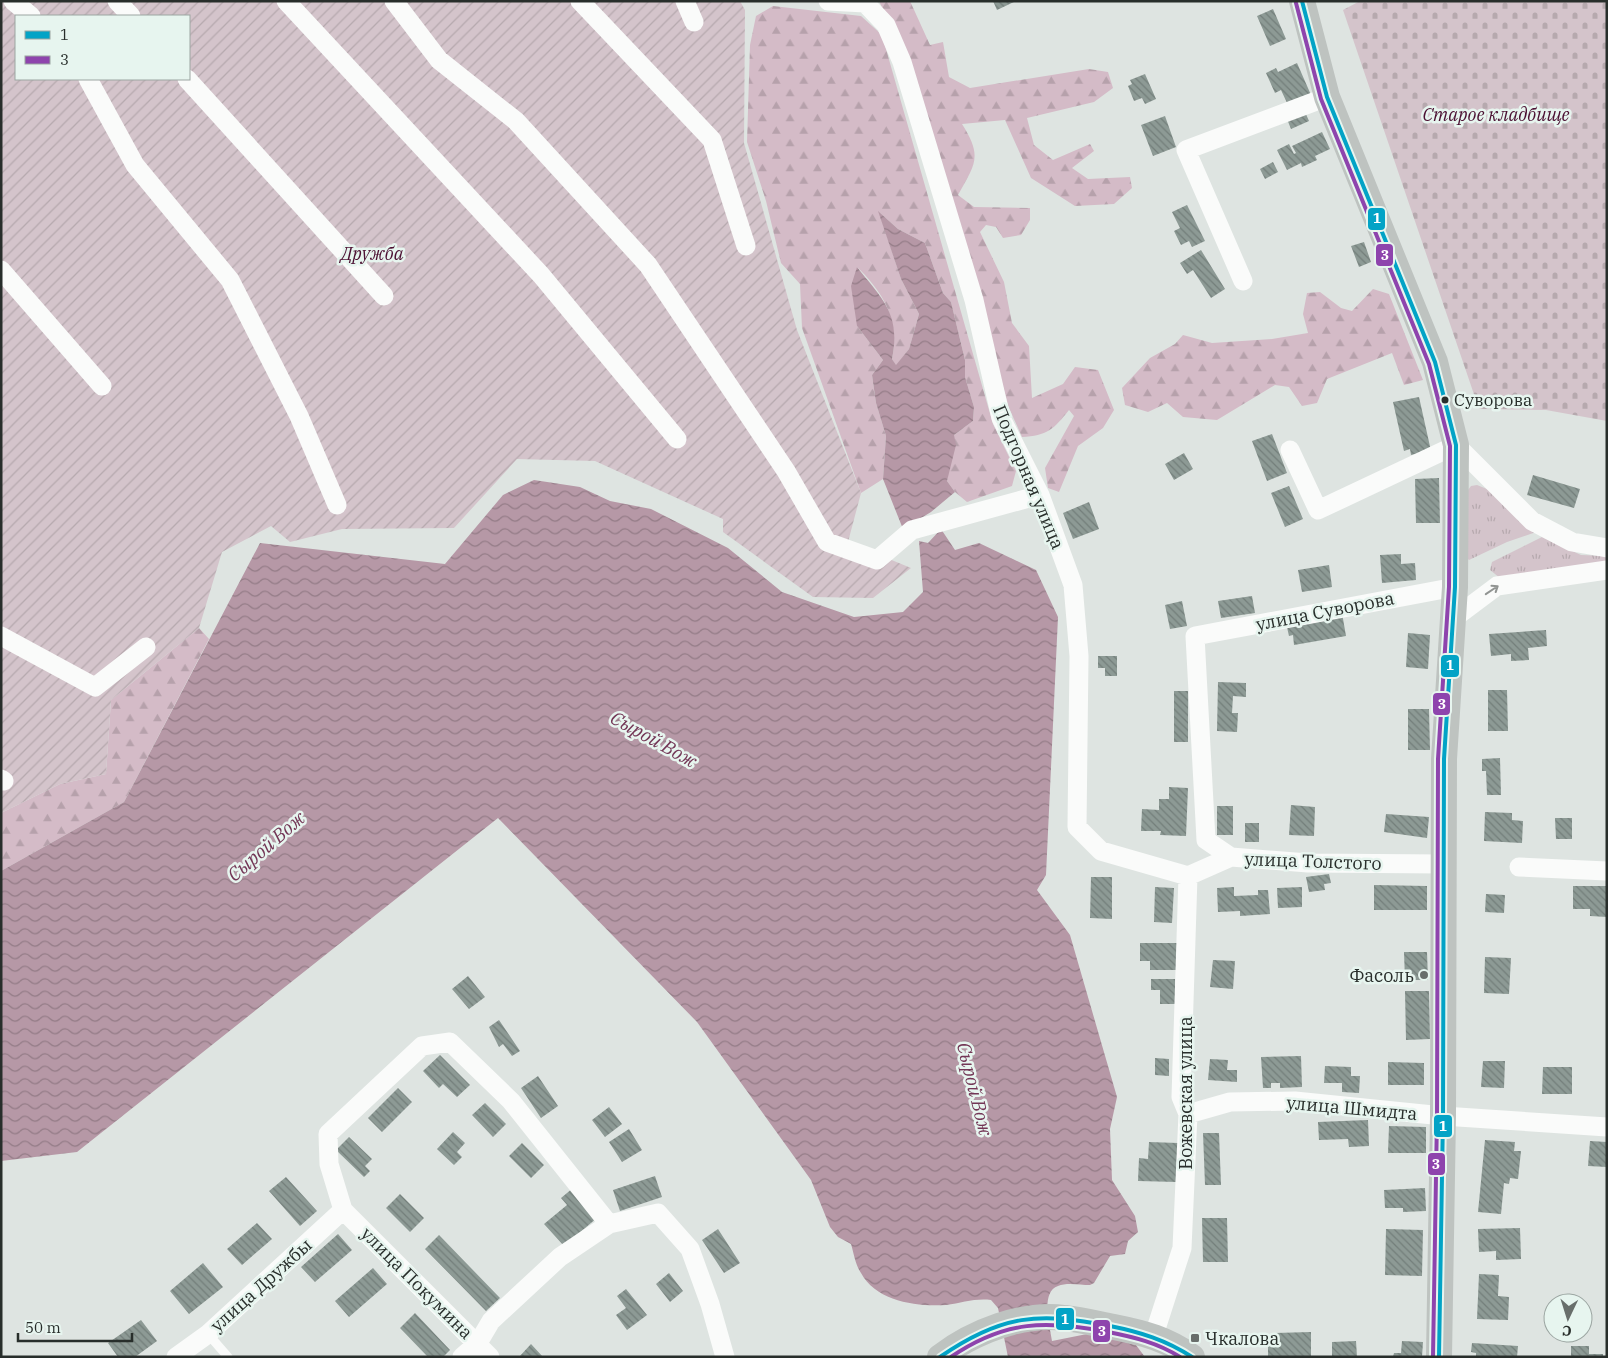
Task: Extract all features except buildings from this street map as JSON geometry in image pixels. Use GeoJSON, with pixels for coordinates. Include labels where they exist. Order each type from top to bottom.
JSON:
{"type":"FeatureCollection","features":[{"type":"Feature","properties":{"kind":"main road"},"geometry":{"type":"LineString","coordinates":[[1302,1],[1327,97],[1435,362],[1456,446],[1455,587],[1444,759],[1443,1116],[1439,1357]]}},
{"type":"Feature","properties":{"kind":"main road"},"geometry":{"type":"LineString","coordinates":[[940,1357],[968,1339],[988,1331],[1030,1319],[1064,1317],[1154,1335],[1192,1357]]}},
{"type":"Feature","properties":{"kind":"street"},"geometry":{"type":"LineString","coordinates":[[13,1],[30,15]]}},
{"type":"Feature","properties":{"kind":"street"},"geometry":{"type":"LineString","coordinates":[[117,1],[130,15]]}},
{"type":"Feature","properties":{"kind":"street"},"geometry":{"type":"LineString","coordinates":[[286,1],[541,275],[677,439]]}},
{"type":"Feature","properties":{"kind":"street"},"geometry":{"type":"LineString","coordinates":[[394,1],[439,60],[516,121],[648,265],[786,471],[827,542],[877,560],[912,530],[1040,495]]}},
{"type":"Feature","properties":{"kind":"street"},"geometry":{"type":"LineString","coordinates":[[580,1],[712,140],[746,246]]}},
{"type":"Feature","properties":{"kind":"street"},"geometry":{"type":"LineString","coordinates":[[685,1],[694,22]]}},
{"type":"Feature","properties":{"kind":"street","name":"Подгорная улица"},"geometry":{"type":"LineString","coordinates":[[828,1],[865,3],[886,25],[902,62],[974,300],[1001,418],[1040,495],[1073,585],[1079,656],[1077,827],[1101,851],[1188,876]]}},
{"type":"Feature","properties":{"kind":"street"},"geometry":{"type":"LineString","coordinates":[[89,80],[135,165],[230,280],[298,416],[337,505]]}},
{"type":"Feature","properties":{"kind":"street"},"geometry":{"type":"LineString","coordinates":[[189,80],[384,296]]}},
{"type":"Feature","properties":{"kind":"street"},"geometry":{"type":"LineString","coordinates":[[1243,281],[1186,150],[1327,97]]}},
{"type":"Feature","properties":{"kind":"street"},"geometry":{"type":"LineString","coordinates":[[1,270],[102,386]]}},
{"type":"Feature","properties":{"kind":"street"},"geometry":{"type":"LineString","coordinates":[[1290,450],[1318,510],[1456,446],[1532,521],[1572,542],[1607,548]]}},
{"type":"Feature","properties":{"kind":"street"},"geometry":{"type":"LineString","coordinates":[[1452,619],[1497,586],[1607,570]]}},
{"type":"Feature","properties":{"kind":"street","name":"улица Суворова"},"geometry":{"type":"LineString","coordinates":[[1231,858],[1206,840],[1195,636],[1455,587]]}},
{"type":"Feature","properties":{"kind":"street"},"geometry":{"type":"LineString","coordinates":[[1,636],[95,687],[146,647]]}},
{"type":"Feature","properties":{"kind":"street","name":"улица Толстого"},"geometry":{"type":"LineString","coordinates":[[1188,876],[1231,858],[1308,863],[1443,864]]}},
{"type":"Feature","properties":{"kind":"street"},"geometry":{"type":"LineString","coordinates":[[1519,867],[1607,871]]}},
{"type":"Feature","properties":{"kind":"street","name":"Вожевская улица"},"geometry":{"type":"LineString","coordinates":[[1154,1335],[1182,1248],[1188,1114],[1181,1097],[1188,876]]}},
{"type":"Feature","properties":{"kind":"street"},"geometry":{"type":"LineString","coordinates":[[343,1210],[329,1164],[328,1134],[422,1046],[450,1042],[511,1101],[608,1224]]}},
{"type":"Feature","properties":{"kind":"street","name":"улица Шмидта"},"geometry":{"type":"LineString","coordinates":[[1188,1114],[1230,1102],[1295,1101],[1443,1116],[1607,1127]]}},
{"type":"Feature","properties":{"kind":"street","name":"улица Дружбы"},"geometry":{"type":"LineString","coordinates":[[176,1357],[208,1334],[343,1210]]}},
{"type":"Feature","properties":{"kind":"street","name":"улица Покумина"},"geometry":{"type":"LineString","coordinates":[[343,1210],[484,1350]]}},
{"type":"Feature","properties":{"kind":"street"},"geometry":{"type":"LineString","coordinates":[[462,1357],[484,1350],[491,1321],[560,1257],[608,1224],[658,1212],[690,1249],[710,1304],[725,1357]]}},
{"type":"Feature","properties":{"kind":"lane"},"geometry":{"type":"LineString","coordinates":[[208,1334],[228,1357]]}},
{"type":"Feature","properties":{"kind":"green space","name":"Дружба"},"geometry":{"type":"Polygon","coordinates":[[[1,1],[740,1],[745,10],[744,143],[797,330],[861,493],[848,542],[911,568],[873,598],[813,597],[723,532],[723,519],[595,461],[517,459],[454,528],[342,529],[290,542],[271,526],[222,552],[199,628],[111,700],[106,774],[60,784],[1,813],[1,1]]]}},
{"type":"Feature","properties":{"kind":"green space"},"geometry":{"type":"Polygon","coordinates":[[[879,1],[910,1],[930,45],[943,42],[949,77],[970,88],[1089,69],[1108,72],[1113,88],[1094,102],[1027,118],[1034,145],[1053,160],[1090,144],[1094,151],[1072,168],[1088,179],[1130,177],[1132,188],[1114,204],[1075,206],[1031,178],[1005,120],[962,124],[973,145],[974,160],[969,175],[958,195],[974,207],[1030,208],[1030,220],[1021,235],[1003,238],[996,227],[986,225],[980,232],[1004,282],[1012,323],[1029,346],[1032,398],[1063,384],[1075,367],[1098,370],[1114,410],[1103,428],[1078,446],[1059,492],[1048,488],[1045,468],[1074,416],[1069,410],[1054,427],[1044,433],[1022,437],[1009,408],[953,206],[888,20],[879,1]]]}},
{"type":"Feature","properties":{"kind":"green space","name":"Старое кладбище"},"geometry":{"type":"Polygon","coordinates":[[[1360,1],[1607,1],[1607,421],[1546,410],[1479,409],[1343,10],[1360,1]]]}},
{"type":"Feature","properties":{"kind":"green space"},"geometry":{"type":"Polygon","coordinates":[[[773,6],[861,16],[882,35],[993,424],[1016,471],[1012,486],[967,502],[955,492],[947,481],[954,435],[973,421],[974,407],[965,377],[965,360],[951,302],[943,293],[925,243],[898,229],[879,212],[901,279],[919,314],[909,349],[896,366],[892,359],[894,332],[888,308],[875,287],[857,267],[857,326],[883,360],[872,375],[876,403],[886,436],[883,479],[861,493],[802,328],[800,284],[781,263],[766,201],[747,142],[750,45],[756,16],[773,6]]]}},
{"type":"Feature","properties":{"kind":"green space"},"geometry":{"type":"Polygon","coordinates":[[[1373,289],[1389,294],[1423,380],[1404,385],[1392,353],[1327,379],[1317,403],[1302,406],[1289,387],[1275,385],[1217,420],[1183,417],[1167,403],[1148,412],[1125,405],[1122,388],[1150,358],[1175,344],[1183,335],[1212,343],[1272,339],[1308,333],[1303,314],[1307,293],[1320,292],[1341,308],[1352,311],[1373,289]]]}},
{"type":"Feature","properties":{"kind":"green space"},"geometry":{"type":"Polygon","coordinates":[[[1477,485],[1487,489],[1539,531],[1507,542],[1469,560],[1462,553],[1465,494],[1471,486],[1477,485]]]}},
{"type":"Feature","properties":{"kind":"green space"},"geometry":{"type":"Polygon","coordinates":[[[1542,537],[1581,555],[1607,556],[1607,564],[1500,578],[1490,570],[1492,562],[1542,537]]]}},
{"type":"Feature","properties":{"kind":"green space"},"geometry":{"type":"Polygon","coordinates":[[[199,628],[209,639],[124,802],[1,871],[1,813],[60,784],[106,774],[111,700],[199,628]]]}},
{"type":"Feature","properties":{"kind":"water"},"geometry":{"type":"Polygon","coordinates":[[[878,211],[898,229],[925,243],[943,293],[951,302],[965,360],[965,377],[974,407],[973,421],[954,435],[956,445],[947,481],[955,492],[931,512],[903,529],[883,479],[886,436],[876,403],[872,375],[883,360],[857,326],[851,286],[857,267],[888,308],[894,330],[892,359],[896,365],[909,349],[919,314],[901,279],[878,211]]]}},
{"type":"Feature","properties":{"kind":"water","name":"Сырой Вож"},"geometry":{"type":"Polygon","coordinates":[[[534,480],[580,487],[610,501],[651,509],[728,548],[782,592],[854,617],[903,612],[923,592],[919,541],[928,543],[941,529],[955,550],[979,543],[1036,570],[1058,617],[1046,875],[1037,890],[1070,935],[1117,1097],[1110,1129],[1112,1180],[1135,1216],[1138,1232],[1128,1241],[1125,1254],[1110,1256],[1094,1283],[1090,1285],[1065,1284],[1052,1290],[1048,1302],[1048,1319],[1052,1341],[1092,1333],[1136,1345],[1145,1357],[1008,1357],[998,1308],[991,1300],[974,1300],[946,1305],[922,1305],[898,1300],[876,1290],[859,1270],[851,1244],[838,1237],[830,1227],[811,1180],[697,1022],[498,818],[77,1152],[1,1161],[1,871],[124,802],[260,543],[445,564],[503,495],[534,480]]]}},
{"type":"Feature","properties":{"kind":"transit line","name":"1"},"geometry":{"type":"LineString","coordinates":[[1302,1],[1327,97],[1435,362],[1456,445],[1455,587],[1444,759],[1443,1116],[1439,1357]]}},
{"type":"Feature","properties":{"kind":"transit line","name":"3"},"geometry":{"type":"LineString","coordinates":[[1296,3],[1321,99],[1429,364],[1450,446],[1449,587],[1438,759],[1437,1116],[1433,1357]]}},
{"type":"Feature","properties":{"kind":"transit line","name":"1"},"geometry":{"type":"LineString","coordinates":[[940,1357],[983,1332],[1022,1320],[1041,1318],[1085,1322],[1132,1331],[1163,1341],[1192,1357]]}},
{"type":"Feature","properties":{"kind":"transit line","name":"3"},"geometry":{"type":"LineString","coordinates":[[951,1357],[990,1336],[1027,1326],[1046,1325],[1086,1328],[1127,1336],[1154,1344],[1180,1357]]}},
{"type":"Feature","properties":{"kind":"place","name":"Суворова"},"geometry":{"type":"Point","coordinates":[1445,400]}},
{"type":"Feature","properties":{"kind":"place","name":"Фасоль"},"geometry":{"type":"Point","coordinates":[1424,975]}},
{"type":"Feature","properties":{"kind":"place","name":"Чкалова"},"geometry":{"type":"Point","coordinates":[1195,1338]}}]}
